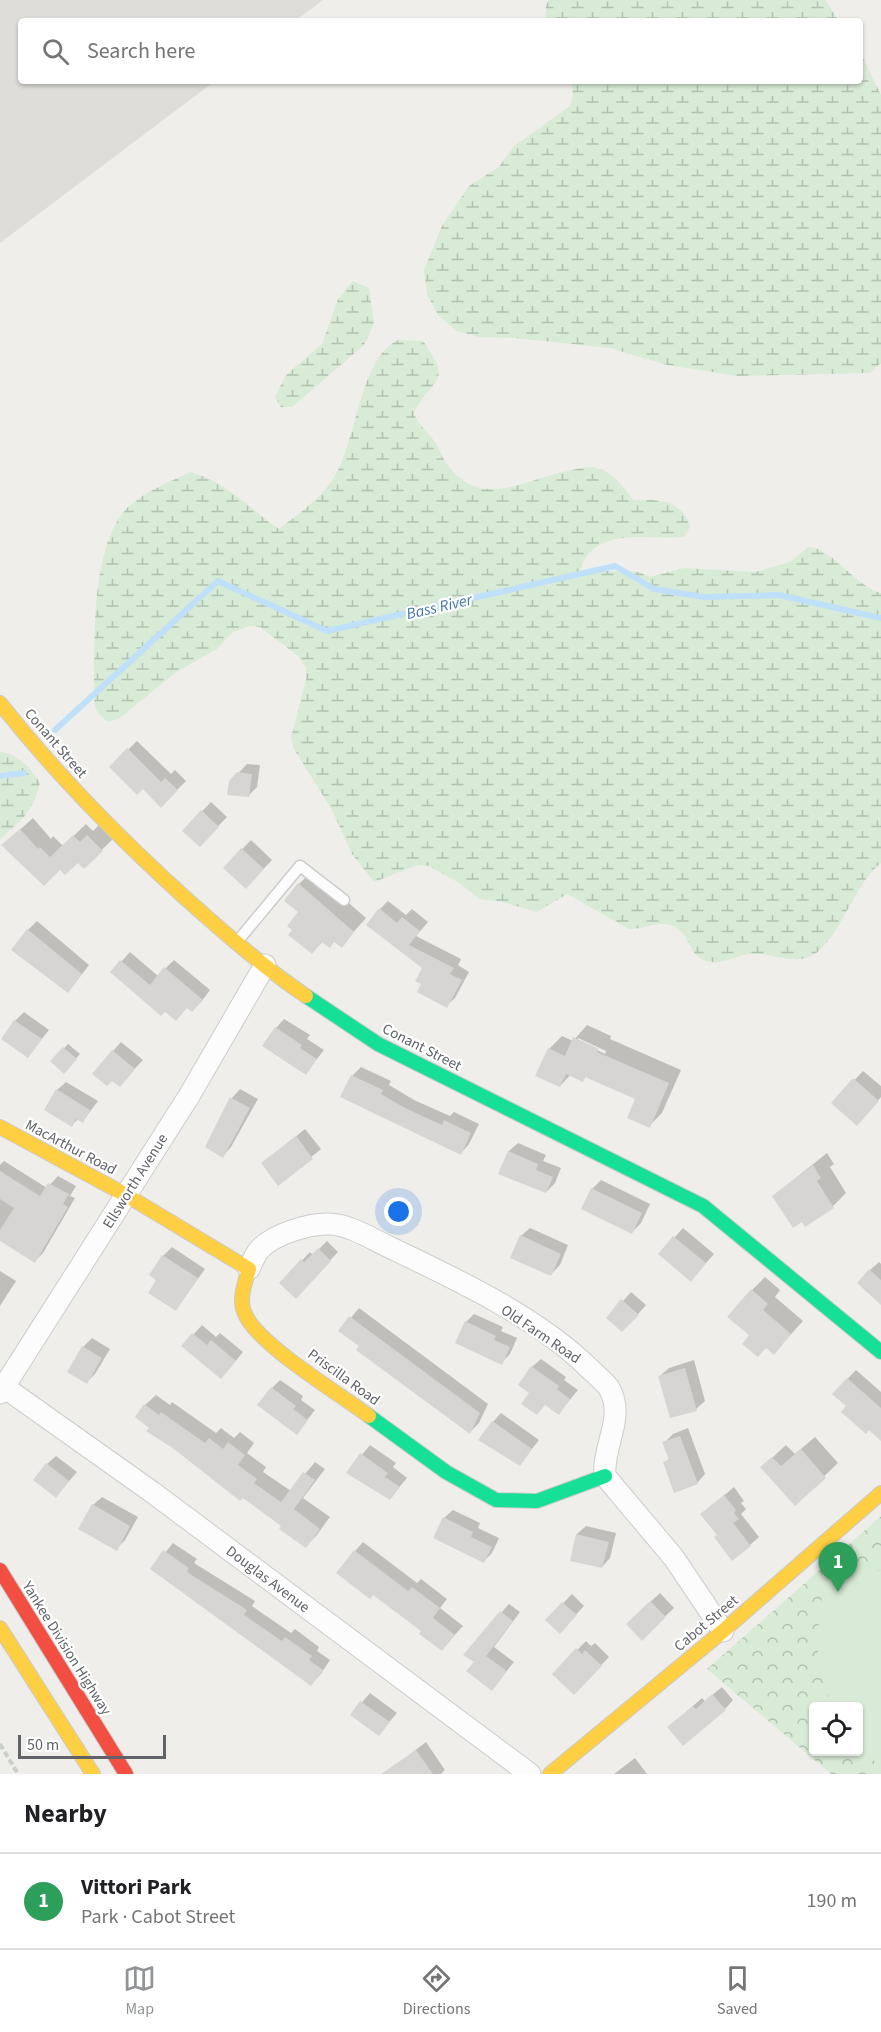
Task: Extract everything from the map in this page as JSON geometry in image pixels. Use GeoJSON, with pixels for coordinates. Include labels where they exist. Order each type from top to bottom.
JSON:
{"type":"FeatureCollection","features":[{"type":"Feature","properties":{"kind":"main road","name":"Conant Street"},"geometry":{"type":"LineString","coordinates":[[0,703],[47,762],[136,853],[235,943],[378,1044],[611,1158],[703,1206],[881,1352]]}},
{"type":"Feature","properties":{"kind":"main road","name":"MacArthur Road"},"geometry":{"type":"LineString","coordinates":[[0,1127],[126,1196]]}},
{"type":"Feature","properties":{"kind":"main road"},"geometry":{"type":"LineString","coordinates":[[126,1196],[249,1269]]}},
{"type":"Feature","properties":{"kind":"main road","name":"Priscilla Road"},"geometry":{"type":"LineString","coordinates":[[249,1269],[240,1298],[249,1323],[274,1346],[447,1472],[480,1493],[496,1500],[537,1501],[605,1476]]}},
{"type":"Feature","properties":{"kind":"main road","name":"Cabot Street"},"geometry":{"type":"LineString","coordinates":[[550,1774],[723,1631],[881,1493]]}},
{"type":"Feature","properties":{"kind":"main road","name":"Yankee Division Highway"},"geometry":{"type":"LineString","coordinates":[[0,1570],[126,1774]]}},
{"type":"Feature","properties":{"kind":"main road"},"geometry":{"type":"LineString","coordinates":[[0,1628],[93,1774]]}},
{"type":"Feature","properties":{"kind":"street","name":"Ellsworth Avenue"},"geometry":{"type":"LineString","coordinates":[[2,1390],[189,1096],[265,965]]}},
{"type":"Feature","properties":{"kind":"street","name":"Old Farm Road"},"geometry":{"type":"LineString","coordinates":[[249,1269],[260,1249],[281,1236],[308,1227],[329,1224],[353,1230],[459,1282],[531,1324],[567,1349],[608,1386],[615,1402],[616,1418],[603,1461],[605,1476]]}},
{"type":"Feature","properties":{"kind":"street","name":"Douglas Avenue"},"geometry":{"type":"LineString","coordinates":[[2,1390],[152,1492],[530,1774]]}},
{"type":"Feature","properties":{"kind":"street"},"geometry":{"type":"LineString","coordinates":[[605,1476],[674,1558],[723,1631]]}},
{"type":"Feature","properties":{"kind":"lane"},"geometry":{"type":"LineString","coordinates":[[235,943],[300,866],[344,900]]}},
{"type":"Feature","properties":{"kind":"path"},"geometry":{"type":"LineString","coordinates":[[0,1744],[18,1774]]}},
{"type":"Feature","properties":{"kind":"shaded area"},"geometry":{"type":"Polygon","coordinates":[[[0,0],[323,0],[299,18],[18,18],[18,84],[211,84],[0,243],[0,0]]]}},
{"type":"Feature","properties":{"kind":"green space"},"geometry":{"type":"Polygon","coordinates":[[[549,0],[825,0],[837,18],[546,18],[546,5],[549,0]]]}},
{"type":"Feature","properties":{"kind":"green space"},"geometry":{"type":"Polygon","coordinates":[[[863,58],[881,95],[881,363],[870,373],[738,376],[667,365],[610,348],[515,338],[479,337],[457,331],[438,315],[427,294],[424,270],[442,226],[469,186],[499,167],[513,147],[570,106],[573,95],[572,84],[863,84],[863,58]]]}},
{"type":"Feature","properties":{"kind":"green space"},"geometry":{"type":"Polygon","coordinates":[[[353,281],[369,288],[374,323],[364,345],[292,407],[281,407],[275,397],[286,375],[322,344],[338,299],[353,281]]]}},
{"type":"Feature","properties":{"kind":"green space"},"geometry":{"type":"Polygon","coordinates":[[[398,340],[423,341],[432,355],[439,373],[414,413],[437,445],[446,463],[459,477],[473,486],[487,489],[502,488],[576,469],[596,468],[614,478],[634,500],[668,503],[676,506],[687,518],[690,527],[684,537],[639,537],[610,541],[597,546],[587,556],[580,570],[640,572],[649,577],[684,568],[755,572],[790,562],[808,547],[826,553],[861,583],[881,593],[881,863],[865,881],[829,939],[813,955],[787,959],[751,954],[720,962],[708,961],[697,956],[682,933],[673,926],[662,924],[629,929],[567,894],[537,912],[502,902],[479,899],[461,884],[429,866],[418,865],[374,882],[352,854],[332,810],[294,749],[291,738],[306,680],[306,668],[298,656],[260,627],[249,626],[233,632],[217,649],[175,673],[120,718],[109,722],[99,713],[95,706],[94,693],[95,623],[100,572],[114,527],[126,509],[148,492],[190,472],[226,489],[279,529],[315,500],[333,479],[348,445],[367,382],[375,364],[385,350],[398,340]]]}},
{"type":"Feature","properties":{"kind":"green space"},"geometry":{"type":"Polygon","coordinates":[[[0,752],[12,755],[23,763],[40,783],[34,802],[26,815],[0,839],[0,752]]]}},
{"type":"Feature","properties":{"kind":"green space"},"geometry":{"type":"Polygon","coordinates":[[[881,1516],[881,1774],[831,1774],[810,1756],[863,1756],[863,1702],[809,1702],[809,1755],[707,1669],[881,1516]]]}},
{"type":"Feature","properties":{"kind":"green space"},"geometry":{"type":"Polygon","coordinates":[[[847,1559],[881,1571],[881,1768],[863,1749],[863,1702],[831,1702],[821,1674],[818,1627],[825,1577],[847,1559]]]}},
{"type":"Feature","properties":{"kind":"building"},"geometry":{"type":"Polygon","coordinates":[[[127,748],[161,782],[165,778],[178,790],[161,808],[143,789],[137,795],[109,767],[127,748]]]}},
{"type":"Feature","properties":{"kind":"building"},"geometry":{"type":"Polygon","coordinates":[[[237,772],[252,774],[249,797],[227,795],[229,781],[237,772]]]}},
{"type":"Feature","properties":{"kind":"building"},"geometry":{"type":"Polygon","coordinates":[[[201,810],[219,827],[200,847],[182,831],[201,810]]]}},
{"type":"Feature","properties":{"kind":"building"},"geometry":{"type":"Polygon","coordinates":[[[20,829],[38,849],[40,847],[50,857],[73,835],[80,842],[87,835],[103,851],[84,869],[78,863],[65,875],[60,870],[44,886],[1,845],[20,829]]]}},
{"type":"Feature","properties":{"kind":"building"},"geometry":{"type":"Polygon","coordinates":[[[241,848],[264,869],[246,889],[223,868],[241,848]]]}},
{"type":"Feature","properties":{"kind":"building"},"geometry":{"type":"Polygon","coordinates":[[[298,883],[354,932],[342,948],[334,942],[330,948],[322,942],[312,954],[288,935],[292,930],[287,926],[298,912],[284,901],[298,883]]]}},
{"type":"Feature","properties":{"kind":"building"},"geometry":{"type":"Polygon","coordinates":[[[379,908],[397,923],[402,917],[420,931],[409,945],[454,968],[450,974],[462,980],[447,1008],[417,992],[421,984],[415,981],[422,968],[366,925],[379,908]]]}},
{"type":"Feature","properties":{"kind":"building"},"geometry":{"type":"Polygon","coordinates":[[[27,929],[82,974],[68,993],[11,950],[27,929]]]}},
{"type":"Feature","properties":{"kind":"building"},"geometry":{"type":"Polygon","coordinates":[[[120,960],[150,985],[164,967],[203,1000],[192,1012],[187,1008],[176,1021],[165,1012],[161,1016],[110,972],[120,960]]]}},
{"type":"Feature","properties":{"kind":"building"},"geometry":{"type":"Polygon","coordinates":[[[14,1020],[42,1039],[28,1058],[1,1039],[14,1020]]]}},
{"type":"Feature","properties":{"kind":"building"},"geometry":{"type":"Polygon","coordinates":[[[275,1027],[302,1045],[300,1048],[317,1059],[306,1075],[262,1046],[275,1027]]]}},
{"type":"Feature","properties":{"kind":"building"},"geometry":{"type":"Polygon","coordinates":[[[573,1037],[599,1049],[597,1052],[669,1083],[650,1128],[627,1118],[635,1099],[585,1077],[583,1082],[566,1074],[560,1087],[535,1076],[548,1048],[565,1056],[573,1037]]]}},
{"type":"Feature","properties":{"kind":"building"},"geometry":{"type":"Polygon","coordinates":[[[63,1047],[77,1059],[64,1074],[50,1061],[63,1047]]]}},
{"type":"Feature","properties":{"kind":"building"},"geometry":{"type":"Polygon","coordinates":[[[112,1050],[135,1069],[120,1087],[112,1081],[107,1086],[92,1074],[112,1050]]]}},
{"type":"Feature","properties":{"kind":"building"},"geometry":{"type":"Polygon","coordinates":[[[351,1075],[383,1090],[381,1094],[405,1108],[442,1125],[444,1120],[471,1133],[461,1155],[340,1097],[351,1075]]]}},
{"type":"Feature","properties":{"kind":"building"},"geometry":{"type":"Polygon","coordinates":[[[853,1078],[879,1101],[857,1126],[831,1103],[853,1078]]]}},
{"type":"Feature","properties":{"kind":"building"},"geometry":{"type":"Polygon","coordinates":[[[56,1089],[90,1110],[83,1123],[76,1119],[72,1127],[44,1110],[56,1089]]]}},
{"type":"Feature","properties":{"kind":"building"},"geometry":{"type":"Polygon","coordinates":[[[230,1097],[250,1108],[223,1158],[205,1147],[230,1097]]]}},
{"type":"Feature","properties":{"kind":"building"},"geometry":{"type":"Polygon","coordinates":[[[296,1136],[313,1159],[278,1186],[261,1163],[296,1136]]]}},
{"type":"Feature","properties":{"kind":"building"},"geometry":{"type":"Polygon","coordinates":[[[508,1151],[538,1164],[536,1170],[553,1177],[546,1193],[498,1174],[508,1151]]]}},
{"type":"Feature","properties":{"kind":"building"},"geometry":{"type":"Polygon","coordinates":[[[813,1165],[821,1178],[817,1181],[834,1208],[805,1227],[802,1222],[793,1228],[772,1196],[813,1165]]]}},
{"type":"Feature","properties":{"kind":"building"},"geometry":{"type":"Polygon","coordinates":[[[0,1171],[40,1196],[48,1183],[69,1194],[63,1204],[68,1207],[35,1263],[0,1241],[0,1230],[14,1208],[0,1199],[0,1171]]]}},
{"type":"Feature","properties":{"kind":"building"},"geometry":{"type":"Polygon","coordinates":[[[591,1188],[642,1213],[632,1234],[581,1209],[591,1188]]]}},
{"type":"Feature","properties":{"kind":"building"},"geometry":{"type":"Polygon","coordinates":[[[520,1235],[561,1254],[551,1276],[510,1258],[520,1235]]]}},
{"type":"Feature","properties":{"kind":"building"},"geometry":{"type":"Polygon","coordinates":[[[673,1236],[706,1263],[691,1282],[658,1254],[673,1236]]]}},
{"type":"Feature","properties":{"kind":"building"},"geometry":{"type":"Polygon","coordinates":[[[318,1248],[331,1261],[296,1299],[279,1283],[301,1259],[304,1262],[318,1248]]]}},
{"type":"Feature","properties":{"kind":"building"},"geometry":{"type":"Polygon","coordinates":[[[162,1255],[198,1278],[176,1311],[148,1293],[156,1280],[149,1275],[162,1255]]]}},
{"type":"Feature","properties":{"kind":"building"},"geometry":{"type":"Polygon","coordinates":[[[869,1269],[881,1280],[881,1305],[857,1283],[869,1269]]]}},
{"type":"Feature","properties":{"kind":"building"},"geometry":{"type":"Polygon","coordinates":[[[751,1289],[768,1304],[763,1310],[791,1334],[774,1355],[766,1348],[758,1357],[742,1344],[749,1335],[727,1317],[751,1289]]]}},
{"type":"Feature","properties":{"kind":"building"},"geometry":{"type":"Polygon","coordinates":[[[621,1299],[639,1315],[622,1332],[606,1318],[621,1299]]]}},
{"type":"Feature","properties":{"kind":"building"},"geometry":{"type":"Polygon","coordinates":[[[349,1316],[480,1413],[470,1434],[356,1350],[359,1346],[338,1331],[349,1316]]]}},
{"type":"Feature","properties":{"kind":"building"},"geometry":{"type":"Polygon","coordinates":[[[465,1321],[496,1336],[494,1340],[510,1347],[502,1365],[455,1343],[465,1321]]]}},
{"type":"Feature","properties":{"kind":"building"},"geometry":{"type":"Polygon","coordinates":[[[192,1333],[207,1345],[211,1340],[236,1361],[221,1379],[181,1346],[192,1333]]]}},
{"type":"Feature","properties":{"kind":"building"},"geometry":{"type":"Polygon","coordinates":[[[82,1346],[102,1358],[87,1384],[67,1372],[82,1346]]]}},
{"type":"Feature","properties":{"kind":"building"},"geometry":{"type":"Polygon","coordinates":[[[531,1366],[559,1386],[557,1389],[570,1399],[559,1415],[545,1405],[537,1415],[521,1404],[529,1393],[518,1385],[531,1366]]]}},
{"type":"Feature","properties":{"kind":"building"},"geometry":{"type":"Polygon","coordinates":[[[685,1368],[697,1411],[670,1418],[658,1376],[685,1368]]]}},
{"type":"Feature","properties":{"kind":"building"},"geometry":{"type":"Polygon","coordinates":[[[847,1378],[881,1408],[881,1441],[869,1430],[866,1434],[841,1412],[846,1406],[832,1394],[847,1378]]]}},
{"type":"Feature","properties":{"kind":"building"},"geometry":{"type":"Polygon","coordinates":[[[271,1387],[296,1406],[293,1409],[308,1420],[297,1435],[257,1405],[271,1387]]]}},
{"type":"Feature","properties":{"kind":"building"},"geometry":{"type":"Polygon","coordinates":[[[144,1404],[159,1415],[161,1412],[205,1443],[209,1438],[223,1449],[228,1442],[245,1455],[238,1465],[257,1479],[254,1483],[281,1502],[303,1472],[315,1480],[294,1509],[320,1529],[306,1548],[279,1529],[281,1526],[243,1498],[240,1501],[174,1449],[146,1431],[149,1428],[135,1417],[144,1404]]]}},
{"type":"Feature","properties":{"kind":"building"},"geometry":{"type":"Polygon","coordinates":[[[492,1421],[532,1449],[520,1466],[478,1440],[492,1421]]]}},
{"type":"Feature","properties":{"kind":"building"},"geometry":{"type":"Polygon","coordinates":[[[680,1436],[698,1484],[674,1493],[663,1462],[669,1460],[662,1442],[680,1436]]]}},
{"type":"Feature","properties":{"kind":"building"},"geometry":{"type":"Polygon","coordinates":[[[801,1449],[826,1478],[795,1506],[760,1467],[772,1457],[781,1466],[801,1449]]]}},
{"type":"Feature","properties":{"kind":"building"},"geometry":{"type":"Polygon","coordinates":[[[360,1453],[388,1473],[385,1477],[400,1487],[390,1500],[346,1473],[360,1453]]]}},
{"type":"Feature","properties":{"kind":"building"},"geometry":{"type":"Polygon","coordinates":[[[46,1463],[69,1481],[56,1498],[33,1480],[46,1463]]]}},
{"type":"Feature","properties":{"kind":"building"},"geometry":{"type":"Polygon","coordinates":[[[724,1495],[736,1510],[734,1513],[739,1519],[733,1523],[751,1546],[732,1561],[714,1537],[717,1535],[700,1514],[724,1495]]]}},
{"type":"Feature","properties":{"kind":"building"},"geometry":{"type":"Polygon","coordinates":[[[92,1504],[130,1526],[117,1551],[78,1529],[92,1504]]]}},
{"type":"Feature","properties":{"kind":"building"},"geometry":{"type":"Polygon","coordinates":[[[443,1517],[473,1532],[471,1537],[492,1547],[484,1563],[433,1538],[443,1517]]]}},
{"type":"Feature","properties":{"kind":"building"},"geometry":{"type":"Polygon","coordinates":[[[576,1534],[609,1542],[602,1568],[570,1561],[576,1534]]]}},
{"type":"Feature","properties":{"kind":"building"},"geometry":{"type":"Polygon","coordinates":[[[163,1550],[189,1568],[187,1572],[247,1610],[244,1615],[282,1641],[285,1637],[312,1656],[309,1660],[323,1670],[311,1686],[150,1569],[163,1550]]]}},
{"type":"Feature","properties":{"kind":"building"},"geometry":{"type":"Polygon","coordinates":[[[354,1550],[408,1591],[412,1587],[440,1608],[433,1618],[455,1635],[442,1651],[419,1634],[421,1631],[373,1595],[370,1599],[336,1573],[354,1550]]]}},
{"type":"Feature","properties":{"kind":"building"},"geometry":{"type":"Polygon","coordinates":[[[650,1601],[666,1617],[642,1641],[626,1624],[650,1601]]]}},
{"type":"Feature","properties":{"kind":"building"},"geometry":{"type":"Polygon","coordinates":[[[562,1602],[577,1615],[560,1634],[545,1620],[562,1602]]]}},
{"type":"Feature","properties":{"kind":"building"},"geometry":{"type":"Polygon","coordinates":[[[500,1611],[513,1621],[486,1656],[507,1671],[492,1691],[466,1671],[474,1662],[463,1655],[500,1611]]]}},
{"type":"Feature","properties":{"kind":"building"},"geometry":{"type":"Polygon","coordinates":[[[576,1648],[582,1654],[585,1650],[602,1666],[574,1695],[552,1674],[576,1648]]]}},
{"type":"Feature","properties":{"kind":"building"},"geometry":{"type":"Polygon","coordinates":[[[712,1694],[726,1710],[683,1746],[667,1727],[693,1706],[696,1709],[712,1694]]]}},
{"type":"Feature","properties":{"kind":"building"},"geometry":{"type":"Polygon","coordinates":[[[360,1701],[390,1722],[379,1736],[350,1715],[360,1701]]]}},
{"type":"Feature","properties":{"kind":"building"},"geometry":{"type":"Polygon","coordinates":[[[416,1750],[433,1774],[381,1774],[416,1750]]]}},
{"type":"Feature","properties":{"kind":"waterway","name":"Bass River"},"geometry":{"type":"LineString","coordinates":[[55,730],[218,581],[327,631],[615,566],[654,589],[704,597],[779,595],[881,618]]}},
{"type":"Feature","properties":{"kind":"waterway","name":"Bass River"},"geometry":{"type":"LineString","coordinates":[[0,776],[24,773]]}},
{"type":"Feature","properties":{"kind":"traffic: fast"},"geometry":{"type":"LineString","coordinates":[[306,996],[378,1044],[703,1206],[881,1352]]}},
{"type":"Feature","properties":{"kind":"traffic: fast"},"geometry":{"type":"LineString","coordinates":[[369,1416],[446,1472],[496,1500],[537,1501],[605,1476]]}},
{"type":"Feature","properties":{"kind":"traffic: slow"},"geometry":{"type":"LineString","coordinates":[[0,703],[64,779],[133,850],[227,935],[306,996]]}},
{"type":"Feature","properties":{"kind":"traffic: slow"},"geometry":{"type":"LineString","coordinates":[[0,1127],[126,1195],[249,1269],[242,1303],[245,1314],[253,1326],[282,1354],[369,1416]]}},
{"type":"Feature","properties":{"kind":"traffic: slow"},"geometry":{"type":"LineString","coordinates":[[550,1774],[723,1631],[881,1493]]}},
{"type":"Feature","properties":{"kind":"traffic: slow"},"geometry":{"type":"LineString","coordinates":[[0,1628],[93,1774]]}},
{"type":"Feature","properties":{"kind":"traffic: jam"},"geometry":{"type":"LineString","coordinates":[[0,1570],[126,1774]]}},
{"type":"Feature","properties":{"kind":"place","name":"Vittori Park"},"geometry":{"type":"Point","coordinates":[838,1592]}}]}
